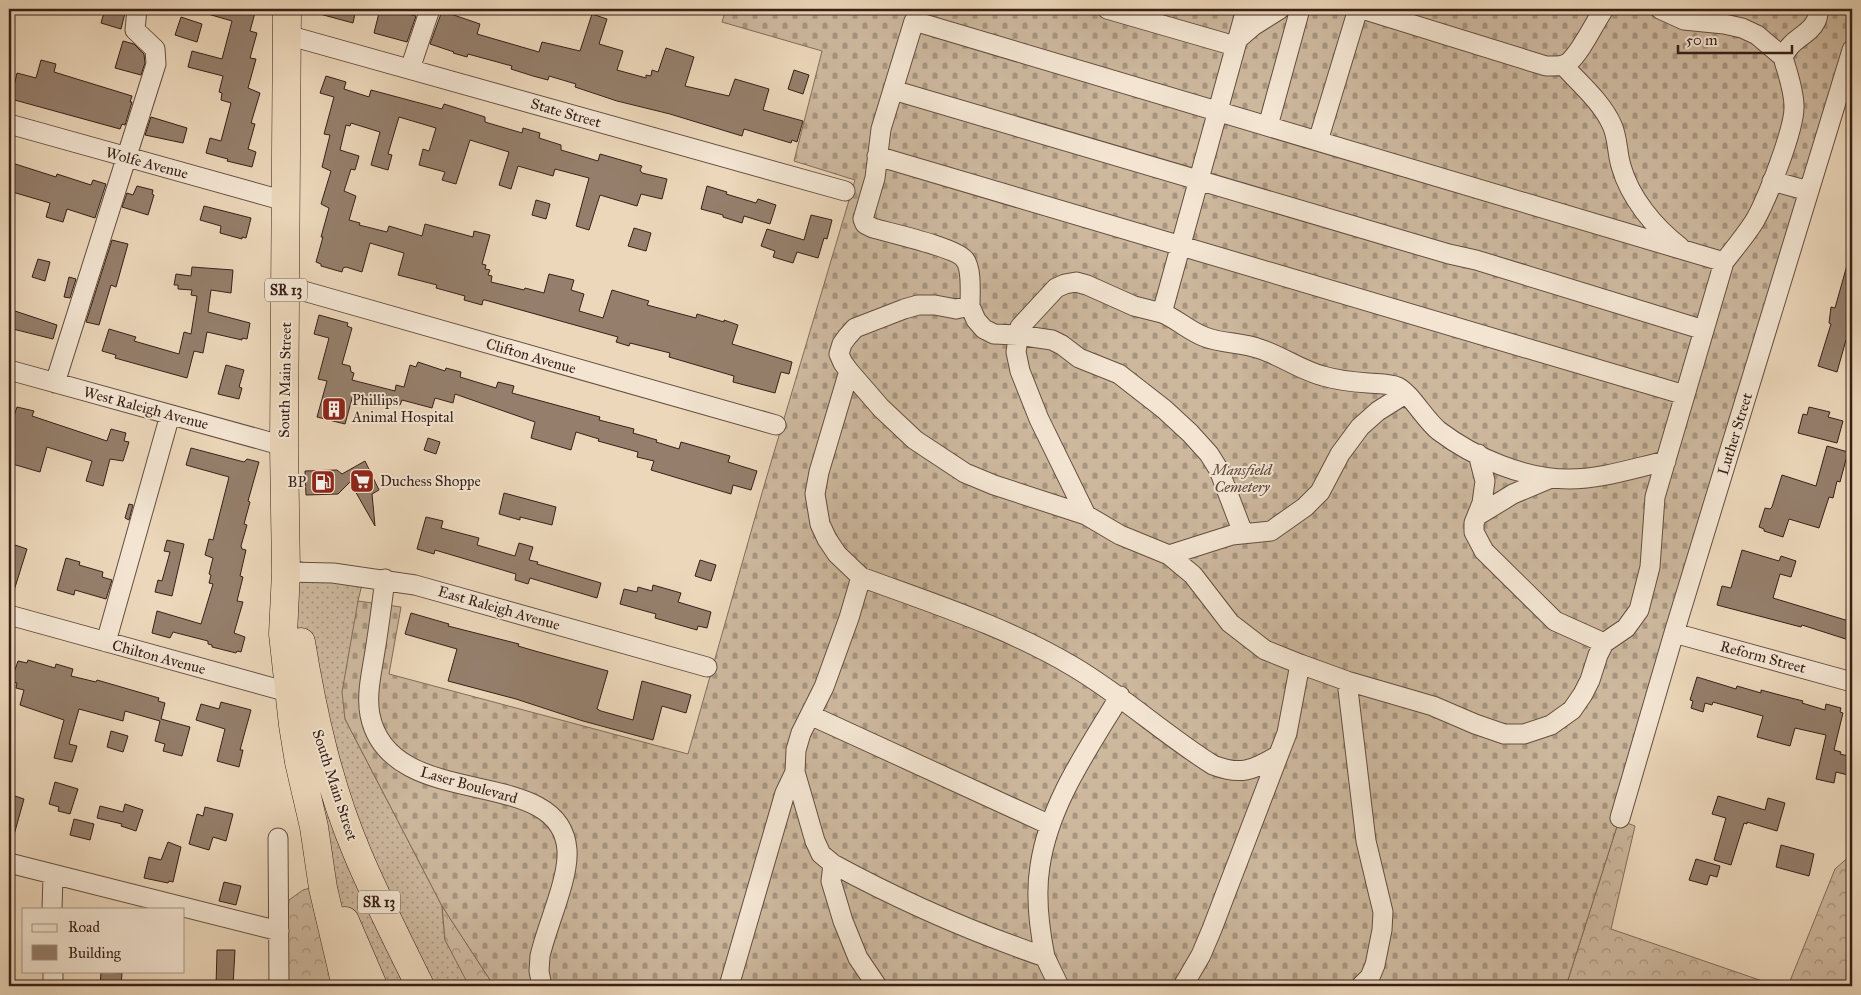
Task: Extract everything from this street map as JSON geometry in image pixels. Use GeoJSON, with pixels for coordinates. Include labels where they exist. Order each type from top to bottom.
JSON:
{"type":"FeatureCollection","features":[{"type":"Feature","properties":{"kind":"highway","name":"South Main Street"},"geometry":{"type":"LineString","coordinates":[[287,22],[284,446],[286,572],[283,634],[300,695],[325,758],[354,846],[420,986]]}},
{"type":"Feature","properties":{"kind":"highway","name":"South Main Street"},"geometry":{"type":"LineString","coordinates":[[300,695],[299,762],[314,827]]}},
{"type":"Feature","properties":{"kind":"highway"},"geometry":{"type":"LineString","coordinates":[[314,827],[323,888],[346,986]]}},
{"type":"Feature","properties":{"kind":"highway","name":"SR 13"},"geometry":{"type":"LineString","coordinates":[[314,827],[346,926],[373,986]]}},
{"type":"Feature","properties":{"kind":"street"},"geometry":{"type":"LineString","coordinates":[[55,383],[156,64],[155,49],[135,30],[137,9]]}},
{"type":"Feature","properties":{"kind":"street"},"geometry":{"type":"LineString","coordinates":[[410,69],[430,9]]}},
{"type":"Feature","properties":{"kind":"street"},"geometry":{"type":"LineString","coordinates":[[1107,9],[1237,42]]}},
{"type":"Feature","properties":{"kind":"street"},"geometry":{"type":"LineString","coordinates":[[1162,313],[1246,9]]}},
{"type":"Feature","properties":{"kind":"street"},"geometry":{"type":"LineString","coordinates":[[1237,42],[1253,26],[1280,9]]}},
{"type":"Feature","properties":{"kind":"street"},"geometry":{"type":"LineString","coordinates":[[1268,126],[1300,9]]}},
{"type":"Feature","properties":{"kind":"street"},"geometry":{"type":"LineString","coordinates":[[1318,141],[1358,9]]}},
{"type":"Feature","properties":{"kind":"street"},"geometry":{"type":"LineString","coordinates":[[1362,9],[1546,66],[1558,66],[1569,62],[1605,9]]}},
{"type":"Feature","properties":{"kind":"street"},"geometry":{"type":"LineString","coordinates":[[970,306],[956,309],[936,305],[918,305],[904,309],[855,328],[842,344],[839,354],[842,362],[881,408],[916,440],[966,472],[1002,488],[1086,515],[1120,535],[1169,555],[1192,576],[1230,623],[1265,650],[1347,681],[1433,706],[1504,734],[1524,734],[1551,725],[1572,710],[1584,694],[1604,643],[1626,628],[1641,604],[1650,567],[1655,496],[1724,262],[1755,221],[1772,181],[1794,118],[1794,105],[1784,57],[1758,35],[1742,28],[1724,24],[1684,20],[1661,9]]}},
{"type":"Feature","properties":{"kind":"street"},"geometry":{"type":"LineString","coordinates":[[1784,57],[1791,43],[1812,26],[1820,9]]}},
{"type":"Feature","properties":{"kind":"street"},"geometry":{"type":"LineString","coordinates":[[1243,533],[1219,470],[1209,454],[1190,432],[1164,409],[1119,374],[1080,358],[1052,340],[994,334],[984,328],[976,320],[970,306],[969,271],[967,261],[962,256],[944,248],[865,224],[863,219],[875,178],[881,129],[916,15],[1217,111],[1724,262]]}},
{"type":"Feature","properties":{"kind":"street","name":"State Street"},"geometry":{"type":"LineString","coordinates":[[287,22],[410,69],[845,191]]}},
{"type":"Feature","properties":{"kind":"street","name":"Luther Street"},"geometry":{"type":"LineString","coordinates":[[1620,818],[1674,633],[1852,50]]}},
{"type":"Feature","properties":{"kind":"street"},"geometry":{"type":"LineString","coordinates":[[1563,64],[1598,102],[1607,116],[1612,127],[1621,166],[1638,202],[1666,236],[1684,250]]}},
{"type":"Feature","properties":{"kind":"street"},"geometry":{"type":"LineString","coordinates":[[893,90],[1484,263],[1704,330]]}},
{"type":"Feature","properties":{"kind":"street","name":"Wolfe Avenue"},"geometry":{"type":"LineString","coordinates":[[9,124],[285,201]]}},
{"type":"Feature","properties":{"kind":"street"},"geometry":{"type":"LineString","coordinates":[[877,156],[1685,395]]}},
{"type":"Feature","properties":{"kind":"street"},"geometry":{"type":"LineString","coordinates":[[1772,181],[1809,191]]}},
{"type":"Feature","properties":{"kind":"street"},"geometry":{"type":"LineString","coordinates":[[1086,515],[1053,450],[1027,389],[1016,352],[1020,327],[1024,321],[1056,288],[1076,282],[1088,285],[1134,306],[1162,313],[1203,336],[1217,341],[1259,348],[1323,376],[1391,385],[1400,388],[1438,430],[1466,449],[1521,472],[1551,478],[1570,479],[1604,476],[1666,461]]}},
{"type":"Feature","properties":{"kind":"street","name":"Clifton Avenue"},"geometry":{"type":"LineString","coordinates":[[286,286],[776,425]]}},
{"type":"Feature","properties":{"kind":"street","name":"West Raleigh Avenue"},"geometry":{"type":"LineString","coordinates":[[9,370],[284,446]]}},
{"type":"Feature","properties":{"kind":"street"},"geometry":{"type":"LineString","coordinates":[[849,371],[819,472],[815,494],[820,524],[827,539],[837,554],[861,576],[974,618],[1006,632],[1074,668],[1120,696],[1200,757],[1220,768],[1227,771],[1257,768],[1277,756]]}},
{"type":"Feature","properties":{"kind":"street"},"geometry":{"type":"LineString","coordinates":[[1169,555],[1243,533],[1271,531],[1305,507],[1320,492],[1340,454],[1360,427],[1378,411],[1406,394]]}},
{"type":"Feature","properties":{"kind":"street"},"geometry":{"type":"LineString","coordinates":[[106,642],[170,415]]}},
{"type":"Feature","properties":{"kind":"street"},"geometry":{"type":"LineString","coordinates":[[1478,454],[1486,481],[1474,532],[1484,550],[1555,621],[1604,643]]}},
{"type":"Feature","properties":{"kind":"street"},"geometry":{"type":"LineString","coordinates":[[1477,516],[1513,494],[1551,478]]}},
{"type":"Feature","properties":{"kind":"street","name":"East Raleigh Avenue"},"geometry":{"type":"LineString","coordinates":[[286,572],[333,573],[385,579],[415,585],[707,666]]}},
{"type":"Feature","properties":{"kind":"street"},"geometry":{"type":"LineString","coordinates":[[861,576],[849,618],[824,687],[801,733],[796,750],[795,772],[815,841],[821,854],[833,864],[916,905],[975,932],[1045,957]]}},
{"type":"Feature","properties":{"kind":"street","name":"Laser Boulevard"},"geometry":{"type":"LineString","coordinates":[[385,579],[368,700],[374,731],[383,746],[394,757],[414,770],[440,779],[512,796],[544,809],[555,819],[563,832],[567,850],[566,866],[540,956],[539,971],[542,986]]}},
{"type":"Feature","properties":{"kind":"street","name":"Chilton Avenue"},"geometry":{"type":"LineString","coordinates":[[9,615],[300,695]]}},
{"type":"Feature","properties":{"kind":"street","name":"Reform Street"},"geometry":{"type":"LineString","coordinates":[[1674,633],[1852,682]]}},
{"type":"Feature","properties":{"kind":"street"},"geometry":{"type":"LineString","coordinates":[[1183,986],[1201,955],[1212,929],[1287,733],[1300,664]]}},
{"type":"Feature","properties":{"kind":"street"},"geometry":{"type":"LineString","coordinates":[[1347,681],[1366,841],[1383,912],[1382,930],[1375,965],[1370,977],[1361,986]]}},
{"type":"Feature","properties":{"kind":"street"},"geometry":{"type":"LineString","coordinates":[[1060,986],[1045,957],[1042,939],[1038,898],[1040,866],[1050,824],[1070,781],[1120,696]]}},
{"type":"Feature","properties":{"kind":"street"},"geometry":{"type":"LineString","coordinates":[[810,715],[1050,824]]}},
{"type":"Feature","properties":{"kind":"street"},"geometry":{"type":"LineString","coordinates":[[729,986],[785,793],[795,772]]}},
{"type":"Feature","properties":{"kind":"street"},"geometry":{"type":"LineString","coordinates":[[278,838],[279,986]]}},
{"type":"Feature","properties":{"kind":"street"},"geometry":{"type":"LineString","coordinates":[[9,863],[279,931]]}},
{"type":"Feature","properties":{"kind":"street"},"geometry":{"type":"LineString","coordinates":[[833,864],[831,881],[843,921],[858,958],[877,986]]}},
{"type":"Feature","properties":{"kind":"street"},"geometry":{"type":"LineString","coordinates":[[52,908],[54,875]]}},
{"type":"Feature","properties":{"kind":"street"},"geometry":{"type":"LineString","coordinates":[[53,972],[53,986]]}},
{"type":"Feature","properties":{"kind":"green space","name":"Mansfield Cemetery"},"geometry":{"type":"Polygon","coordinates":[[[726,9],[1852,9],[1852,52],[1619,820],[1566,986],[494,986],[442,906],[345,719],[342,692],[358,601],[401,607],[389,674],[688,754],[764,486],[855,180],[794,161],[822,51],[722,22],[726,9]]]}},
{"type":"Feature","properties":{"kind":"green space"},"geometry":{"type":"Polygon","coordinates":[[[276,558],[365,572],[358,601],[345,719],[442,906],[445,940],[471,986],[335,986],[276,558]]]}},
{"type":"Feature","properties":{"kind":"green space"},"geometry":{"type":"Polygon","coordinates":[[[1619,820],[1635,826],[1611,929],[1777,986],[1566,986],[1619,820]]]}},
{"type":"Feature","properties":{"kind":"green space"},"geometry":{"type":"Polygon","coordinates":[[[1852,854],[1852,986],[1788,986],[1835,869],[1852,854]]]}},
{"type":"Feature","properties":{"kind":"green space"},"geometry":{"type":"Polygon","coordinates":[[[314,887],[335,986],[287,986],[287,918],[289,900],[303,890],[314,887]]]}},
{"type":"Feature","properties":{"kind":"green space"},"geometry":{"type":"Polygon","coordinates":[[[442,906],[494,986],[471,986],[467,982],[445,940],[442,906]]]}},
{"type":"Feature","properties":{"kind":"building"},"geometry":{"type":"Polygon","coordinates":[[[105,9],[125,13],[121,29],[101,23],[105,9]]]}},
{"type":"Feature","properties":{"kind":"building"},"geometry":{"type":"Polygon","coordinates":[[[201,9],[256,9],[250,31],[257,33],[250,58],[256,59],[248,88],[260,93],[251,123],[255,124],[248,149],[256,152],[252,167],[227,161],[228,159],[206,153],[210,138],[221,141],[231,103],[221,100],[222,93],[219,92],[223,76],[188,67],[192,51],[222,59],[232,21],[201,12],[201,9]]]}},
{"type":"Feature","properties":{"kind":"building"},"geometry":{"type":"Polygon","coordinates":[[[317,9],[356,9],[353,23],[316,13],[317,9]]]}},
{"type":"Feature","properties":{"kind":"building"},"geometry":{"type":"Polygon","coordinates":[[[380,9],[398,9],[397,11],[416,16],[407,42],[374,33],[380,9]]]}},
{"type":"Feature","properties":{"kind":"building"},"geometry":{"type":"Polygon","coordinates":[[[442,11],[480,24],[477,34],[539,52],[542,42],[580,51],[592,14],[607,19],[599,44],[623,51],[617,70],[646,78],[646,75],[651,76],[652,70],[658,72],[666,48],[694,57],[685,86],[729,96],[735,79],[769,89],[763,110],[803,121],[797,142],[792,140],[791,143],[744,129],[742,136],[670,114],[617,101],[575,87],[576,84],[549,76],[548,80],[511,69],[512,66],[468,54],[467,57],[453,53],[430,44],[442,11]]]}},
{"type":"Feature","properties":{"kind":"building"},"geometry":{"type":"Polygon","coordinates":[[[181,17],[202,24],[197,42],[175,35],[181,17]]]}},
{"type":"Feature","properties":{"kind":"building"},"geometry":{"type":"Polygon","coordinates":[[[123,41],[134,44],[144,54],[145,63],[141,75],[115,68],[123,41]]]}},
{"type":"Feature","properties":{"kind":"building"},"geometry":{"type":"Polygon","coordinates":[[[41,60],[56,64],[54,72],[132,96],[125,125],[122,124],[120,129],[11,99],[17,73],[36,78],[41,60]]]}},
{"type":"Feature","properties":{"kind":"building"},"geometry":{"type":"Polygon","coordinates":[[[794,70],[809,75],[803,94],[788,89],[794,70]]]}},
{"type":"Feature","properties":{"kind":"building"},"geometry":{"type":"Polygon","coordinates":[[[326,76],[346,82],[344,89],[369,97],[371,90],[442,109],[444,104],[485,117],[485,122],[522,133],[523,128],[540,133],[539,138],[561,145],[561,150],[598,161],[600,154],[642,166],[640,170],[642,173],[667,179],[662,199],[641,194],[637,206],[600,195],[589,230],[576,226],[589,178],[555,169],[553,176],[518,166],[511,189],[499,185],[509,152],[470,140],[456,184],[442,180],[445,172],[419,165],[423,149],[429,151],[436,128],[399,117],[388,154],[392,155],[388,170],[371,165],[380,132],[351,123],[350,126],[346,125],[340,150],[359,156],[355,170],[351,169],[344,191],[356,196],[349,220],[360,223],[359,225],[387,232],[389,226],[422,236],[425,224],[473,237],[474,231],[490,235],[482,264],[486,265],[485,269],[490,270],[488,275],[492,276],[491,282],[544,293],[549,274],[574,280],[571,290],[584,294],[579,311],[603,318],[612,290],[649,301],[647,305],[696,318],[697,314],[724,322],[724,320],[738,325],[732,344],[792,362],[789,374],[781,372],[775,393],[733,382],[734,376],[669,357],[670,353],[630,343],[629,346],[616,342],[618,337],[485,300],[483,300],[482,305],[464,300],[465,296],[436,288],[437,285],[398,275],[404,253],[370,243],[362,272],[346,267],[343,268],[342,272],[321,266],[321,264],[316,262],[329,208],[321,204],[331,171],[322,167],[330,135],[324,134],[334,97],[320,93],[326,76]]]}},
{"type":"Feature","properties":{"kind":"building"},"geometry":{"type":"Polygon","coordinates":[[[151,117],[187,128],[183,143],[145,135],[151,117]]]}},
{"type":"Feature","properties":{"kind":"building"},"geometry":{"type":"Polygon","coordinates":[[[9,162],[56,177],[57,174],[91,185],[93,180],[106,184],[95,218],[67,209],[63,222],[46,217],[50,203],[9,191],[9,162]]]}},
{"type":"Feature","properties":{"kind":"building"},"geometry":{"type":"Polygon","coordinates":[[[137,186],[153,190],[152,194],[154,195],[148,215],[122,207],[127,193],[133,195],[137,186]]]}},
{"type":"Feature","properties":{"kind":"building"},"geometry":{"type":"Polygon","coordinates":[[[707,186],[756,203],[758,199],[776,205],[770,224],[744,216],[742,223],[701,209],[707,186]]]}},
{"type":"Feature","properties":{"kind":"building"},"geometry":{"type":"Polygon","coordinates":[[[536,200],[550,204],[546,219],[532,215],[536,200]]]}},
{"type":"Feature","properties":{"kind":"building"},"geometry":{"type":"Polygon","coordinates":[[[204,206],[251,218],[246,238],[242,237],[242,239],[220,233],[221,226],[200,220],[204,206]]]}},
{"type":"Feature","properties":{"kind":"building"},"geometry":{"type":"Polygon","coordinates":[[[811,215],[832,220],[827,239],[824,238],[818,258],[797,252],[793,263],[773,257],[775,251],[761,246],[767,229],[804,240],[811,215]]]}},
{"type":"Feature","properties":{"kind":"building"},"geometry":{"type":"Polygon","coordinates":[[[634,228],[651,233],[646,251],[628,246],[634,228]]]}},
{"type":"Feature","properties":{"kind":"building"},"geometry":{"type":"Polygon","coordinates":[[[112,240],[128,244],[116,287],[111,285],[99,325],[86,322],[112,240]]]}},
{"type":"Feature","properties":{"kind":"building"},"geometry":{"type":"Polygon","coordinates":[[[1849,258],[1852,258],[1852,342],[1846,340],[1837,372],[1818,366],[1831,324],[1829,323],[1831,307],[1835,308],[1849,258]]]}},
{"type":"Feature","properties":{"kind":"building"},"geometry":{"type":"Polygon","coordinates":[[[38,259],[50,262],[45,281],[32,277],[38,259]]]}},
{"type":"Feature","properties":{"kind":"building"},"geometry":{"type":"Polygon","coordinates":[[[192,267],[233,270],[231,293],[211,290],[208,312],[250,323],[247,339],[242,338],[242,340],[207,332],[203,353],[194,351],[187,378],[115,358],[116,355],[102,351],[109,329],[136,337],[134,341],[179,354],[184,332],[191,334],[197,296],[191,295],[192,290],[178,289],[178,285],[174,285],[176,274],[191,276],[192,267]]]}},
{"type":"Feature","properties":{"kind":"building"},"geometry":{"type":"Polygon","coordinates":[[[69,277],[76,279],[70,298],[64,297],[69,277]]]}},
{"type":"Feature","properties":{"kind":"building"},"geometry":{"type":"Polygon","coordinates":[[[9,309],[57,325],[53,339],[9,328],[9,309]]]}},
{"type":"Feature","properties":{"kind":"building"},"geometry":{"type":"Polygon","coordinates":[[[319,315],[348,323],[347,326],[352,328],[342,364],[350,366],[351,372],[354,373],[352,380],[395,391],[396,385],[404,387],[410,365],[416,367],[418,362],[445,371],[446,368],[461,372],[460,377],[496,388],[498,382],[514,386],[512,393],[600,417],[599,420],[634,429],[633,433],[657,440],[656,442],[679,449],[681,442],[730,456],[728,462],[757,471],[751,490],[733,485],[731,494],[651,470],[654,461],[637,457],[638,452],[598,441],[599,439],[576,432],[571,450],[531,438],[535,422],[455,394],[453,403],[435,398],[432,408],[402,400],[400,405],[372,397],[371,400],[353,395],[345,424],[317,417],[327,381],[318,379],[329,338],[314,334],[319,315]]]}},
{"type":"Feature","properties":{"kind":"building"},"geometry":{"type":"Polygon","coordinates":[[[226,365],[244,370],[239,387],[242,388],[239,399],[218,394],[226,365]]]}},
{"type":"Feature","properties":{"kind":"building"},"geometry":{"type":"Polygon","coordinates":[[[17,407],[34,411],[32,416],[107,441],[111,429],[126,433],[124,441],[129,442],[123,461],[110,459],[103,486],[86,481],[92,461],[47,447],[40,472],[9,463],[9,430],[17,407]]]}},
{"type":"Feature","properties":{"kind":"building"},"geometry":{"type":"Polygon","coordinates":[[[1809,407],[1830,412],[1828,417],[1843,421],[1837,443],[1798,433],[1803,414],[1807,415],[1809,407]]]}},
{"type":"Feature","properties":{"kind":"building"},"geometry":{"type":"Polygon","coordinates":[[[428,438],[440,442],[436,454],[424,450],[428,438]]]}},
{"type":"Feature","properties":{"kind":"building"},"geometry":{"type":"Polygon","coordinates":[[[1827,446],[1848,452],[1840,482],[1837,481],[1833,498],[1829,497],[1819,528],[1789,519],[1783,537],[1764,531],[1764,529],[1759,527],[1765,508],[1770,509],[1772,507],[1782,475],[1816,486],[1827,446]]]}},
{"type":"Feature","properties":{"kind":"building"},"geometry":{"type":"Polygon","coordinates":[[[191,448],[244,462],[247,459],[259,462],[248,501],[250,502],[244,524],[247,525],[241,546],[242,549],[246,550],[240,576],[243,577],[237,601],[243,602],[234,633],[245,637],[241,652],[237,651],[236,653],[212,647],[212,645],[208,644],[208,641],[173,632],[170,638],[152,633],[157,611],[201,624],[213,584],[209,583],[211,575],[209,574],[213,558],[205,555],[209,539],[213,540],[229,477],[186,465],[191,448]]]}},
{"type":"Feature","properties":{"kind":"building"},"geometry":{"type":"Polygon","coordinates":[[[365,461],[379,490],[372,494],[375,526],[350,482],[338,494],[306,495],[305,471],[337,470],[342,474],[365,461]]]}},
{"type":"Feature","properties":{"kind":"building"},"geometry":{"type":"Polygon","coordinates":[[[504,493],[556,507],[552,525],[520,517],[520,520],[499,514],[504,493]]]}},
{"type":"Feature","properties":{"kind":"building"},"geometry":{"type":"Polygon","coordinates":[[[129,504],[133,505],[129,520],[125,518],[129,504]]]}},
{"type":"Feature","properties":{"kind":"building"},"geometry":{"type":"Polygon","coordinates":[[[426,517],[443,521],[441,528],[479,538],[477,545],[515,556],[519,543],[533,547],[529,560],[601,583],[597,598],[530,578],[528,584],[515,580],[516,574],[435,550],[434,554],[417,549],[426,517]]]}},
{"type":"Feature","properties":{"kind":"building"},"geometry":{"type":"Polygon","coordinates":[[[167,540],[184,544],[172,596],[155,592],[158,580],[162,581],[170,552],[164,551],[167,540]]]}},
{"type":"Feature","properties":{"kind":"building"},"geometry":{"type":"Polygon","coordinates":[[[9,543],[27,549],[12,597],[9,597],[9,543]]]}},
{"type":"Feature","properties":{"kind":"building"},"geometry":{"type":"Polygon","coordinates":[[[1742,550],[1779,561],[1781,556],[1796,561],[1791,577],[1780,574],[1773,598],[1852,622],[1852,641],[1802,625],[1801,627],[1717,605],[1722,586],[1731,588],[1742,550]]]}},
{"type":"Feature","properties":{"kind":"building"},"geometry":{"type":"Polygon","coordinates":[[[66,558],[80,562],[79,565],[103,572],[102,577],[112,580],[106,599],[75,590],[74,595],[57,590],[66,558]]]}},
{"type":"Feature","properties":{"kind":"building"},"geometry":{"type":"Polygon","coordinates":[[[700,560],[716,565],[711,581],[695,576],[700,560]]]}},
{"type":"Feature","properties":{"kind":"building"},"geometry":{"type":"Polygon","coordinates":[[[653,585],[681,593],[678,602],[711,612],[707,628],[698,626],[697,630],[655,618],[656,614],[620,604],[624,589],[637,592],[638,587],[652,591],[653,585]]]}},
{"type":"Feature","properties":{"kind":"building"},"geometry":{"type":"Polygon","coordinates":[[[411,613],[449,624],[448,626],[519,644],[518,646],[608,671],[597,709],[601,711],[633,720],[642,681],[691,695],[686,713],[662,706],[653,740],[583,721],[516,699],[448,681],[457,649],[405,634],[411,613]]]}},
{"type":"Feature","properties":{"kind":"building"},"geometry":{"type":"Polygon","coordinates":[[[28,660],[55,668],[56,664],[73,669],[71,676],[96,682],[97,680],[159,698],[158,701],[165,703],[161,719],[190,727],[182,756],[163,751],[165,744],[155,741],[160,721],[125,711],[123,721],[79,709],[69,744],[77,746],[72,762],[54,758],[64,720],[20,705],[24,690],[16,688],[17,683],[11,681],[18,661],[27,663],[28,660]]]}},
{"type":"Feature","properties":{"kind":"building"},"geometry":{"type":"Polygon","coordinates":[[[1697,677],[1736,689],[1737,686],[1761,693],[1761,690],[1803,701],[1802,703],[1825,710],[1826,704],[1841,708],[1840,712],[1843,713],[1834,750],[1841,752],[1840,754],[1852,757],[1852,776],[1836,772],[1834,783],[1816,779],[1826,735],[1795,728],[1790,746],[1757,737],[1763,716],[1713,702],[1712,705],[1705,703],[1703,712],[1691,708],[1693,701],[1690,700],[1697,677]]]}},
{"type":"Feature","properties":{"kind":"building"},"geometry":{"type":"Polygon","coordinates":[[[221,702],[251,710],[240,750],[243,750],[239,767],[217,761],[225,729],[196,720],[201,704],[219,709],[221,702]]]}},
{"type":"Feature","properties":{"kind":"building"},"geometry":{"type":"Polygon","coordinates":[[[111,731],[128,736],[123,752],[107,747],[111,731]]]}},
{"type":"Feature","properties":{"kind":"building"},"geometry":{"type":"Polygon","coordinates":[[[55,782],[78,789],[70,814],[58,811],[59,807],[49,804],[55,782]]]}},
{"type":"Feature","properties":{"kind":"building"},"geometry":{"type":"Polygon","coordinates":[[[9,794],[24,799],[12,842],[9,842],[9,794]]]}},
{"type":"Feature","properties":{"kind":"building"},"geometry":{"type":"Polygon","coordinates":[[[1718,796],[1765,810],[1768,798],[1785,803],[1777,831],[1747,822],[1747,824],[1744,823],[1731,865],[1714,860],[1726,818],[1712,814],[1718,796]]]}},
{"type":"Feature","properties":{"kind":"building"},"geometry":{"type":"Polygon","coordinates":[[[125,804],[143,810],[136,831],[121,826],[122,824],[97,818],[100,806],[123,812],[125,804]]]}},
{"type":"Feature","properties":{"kind":"building"},"geometry":{"type":"Polygon","coordinates":[[[205,807],[233,814],[226,841],[213,837],[209,850],[189,844],[197,814],[203,816],[205,807]]]}},
{"type":"Feature","properties":{"kind":"building"},"geometry":{"type":"Polygon","coordinates":[[[74,819],[94,824],[90,840],[70,835],[74,819]]]}},
{"type":"Feature","properties":{"kind":"building"},"geometry":{"type":"Polygon","coordinates":[[[168,842],[181,847],[173,882],[169,881],[168,883],[144,878],[149,857],[161,860],[168,842]]]}},
{"type":"Feature","properties":{"kind":"building"},"geometry":{"type":"Polygon","coordinates":[[[1781,845],[1814,854],[1809,876],[1776,867],[1781,845]]]}},
{"type":"Feature","properties":{"kind":"building"},"geometry":{"type":"Polygon","coordinates":[[[1696,859],[1720,866],[1717,877],[1710,875],[1707,885],[1689,880],[1696,859]]]}},
{"type":"Feature","properties":{"kind":"building"},"geometry":{"type":"Polygon","coordinates":[[[224,882],[241,886],[236,905],[219,901],[224,882]]]}},
{"type":"Feature","properties":{"kind":"building"},"geometry":{"type":"Polygon","coordinates":[[[217,950],[235,950],[233,986],[216,986],[217,950]]]}},
{"type":"Feature","properties":{"kind":"building"},"geometry":{"type":"Polygon","coordinates":[[[101,972],[122,973],[121,986],[100,986],[101,972]]]}},
{"type":"Feature","properties":{"kind":"place","name":"Phillips Animal Hospital"},"geometry":{"type":"Point","coordinates":[334,409]}},
{"type":"Feature","properties":{"kind":"place","name":"Duchess Shoppe"},"geometry":{"type":"Point","coordinates":[362,481]}},
{"type":"Feature","properties":{"kind":"place","name":"BP"},"geometry":{"type":"Point","coordinates":[323,482]}}]}
